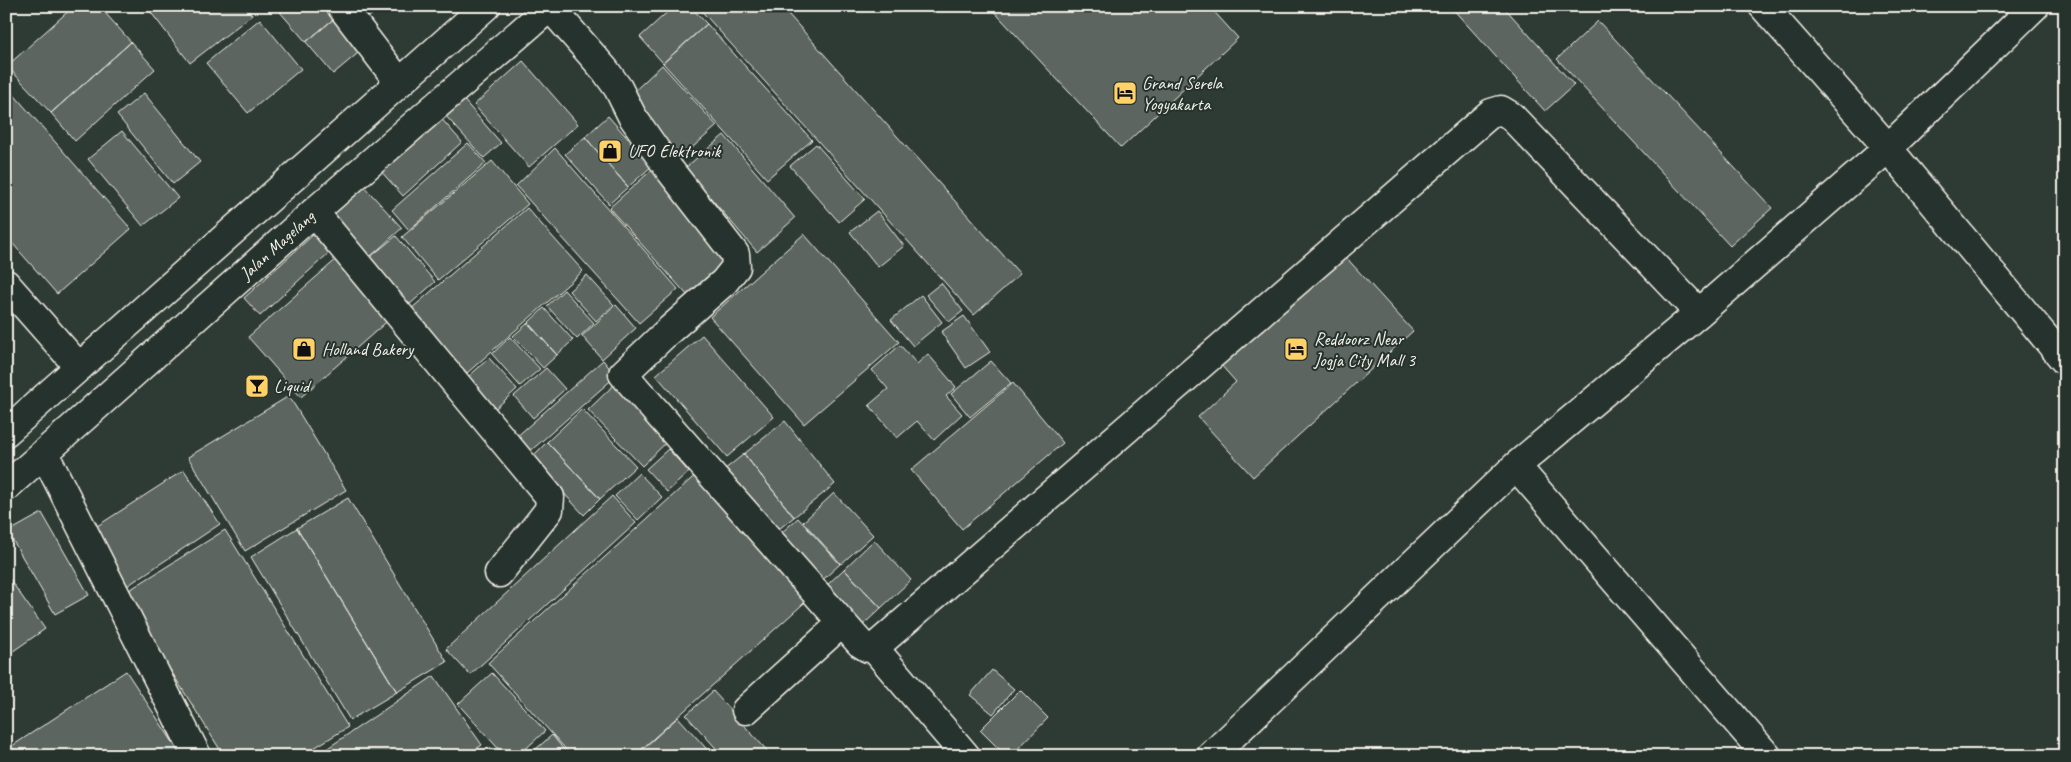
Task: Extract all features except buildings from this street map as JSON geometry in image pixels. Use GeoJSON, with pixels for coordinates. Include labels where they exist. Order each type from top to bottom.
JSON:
{"type":"FeatureCollection","features":[{"type":"Feature","properties":{"kind":"street"},"geometry":{"type":"LineString","coordinates":[[341,6],[425,115]]}},
{"type":"Feature","properties":{"kind":"street"},"geometry":{"type":"LineString","coordinates":[[6,432],[486,6]]}},
{"type":"Feature","properties":{"kind":"street"},"geometry":{"type":"LineString","coordinates":[[551,6],[605,70],[618,88],[632,116],[669,170],[734,254],[736,267],[724,282],[623,374],[842,623],[860,643],[868,648],[874,648],[1491,113],[1501,110],[1511,116],[1699,313]]}},
{"type":"Feature","properties":{"kind":"street","name":"Jalan Magelang"},"geometry":{"type":"LineString","coordinates":[[6,488],[314,212],[551,6]]}},
{"type":"Feature","properties":{"kind":"street"},"geometry":{"type":"LineString","coordinates":[[1762,6],[1887,149],[2065,361]]}},
{"type":"Feature","properties":{"kind":"street"},"geometry":{"type":"LineString","coordinates":[[1211,756],[1516,466],[1699,313],[1887,149],[2035,6]]}},
{"type":"Feature","properties":{"kind":"street"},"geometry":{"type":"LineString","coordinates":[[314,212],[550,498],[549,510],[500,573]]}},
{"type":"Feature","properties":{"kind":"street"},"geometry":{"type":"LineString","coordinates":[[6,284],[79,368]]}},
{"type":"Feature","properties":{"kind":"street"},"geometry":{"type":"LineString","coordinates":[[44,454],[197,756]]}},
{"type":"Feature","properties":{"kind":"street"},"geometry":{"type":"LineString","coordinates":[[1516,466],[1767,756]]}},
{"type":"Feature","properties":{"kind":"street"},"geometry":{"type":"LineString","coordinates":[[746,710],[842,623]]}},
{"type":"Feature","properties":{"kind":"street"},"geometry":{"type":"LineString","coordinates":[[874,648],[966,756]]}},
{"type":"Feature","properties":{"kind":"place","name":"Grand Serela Yogyakarta"},"geometry":{"type":"Point","coordinates":[1125,93]}},
{"type":"Feature","properties":{"kind":"place","name":"UFO Elektronik"},"geometry":{"type":"Point","coordinates":[610,151]}},
{"type":"Feature","properties":{"kind":"place","name":"Holland Bakery"},"geometry":{"type":"Point","coordinates":[304,349]}},
{"type":"Feature","properties":{"kind":"place","name":"Reddoorz Near Jogja City Mall 3"},"geometry":{"type":"Point","coordinates":[1296,349]}},
{"type":"Feature","properties":{"kind":"place","name":"Liquid"},"geometry":{"type":"Point","coordinates":[257,386]}}]}
